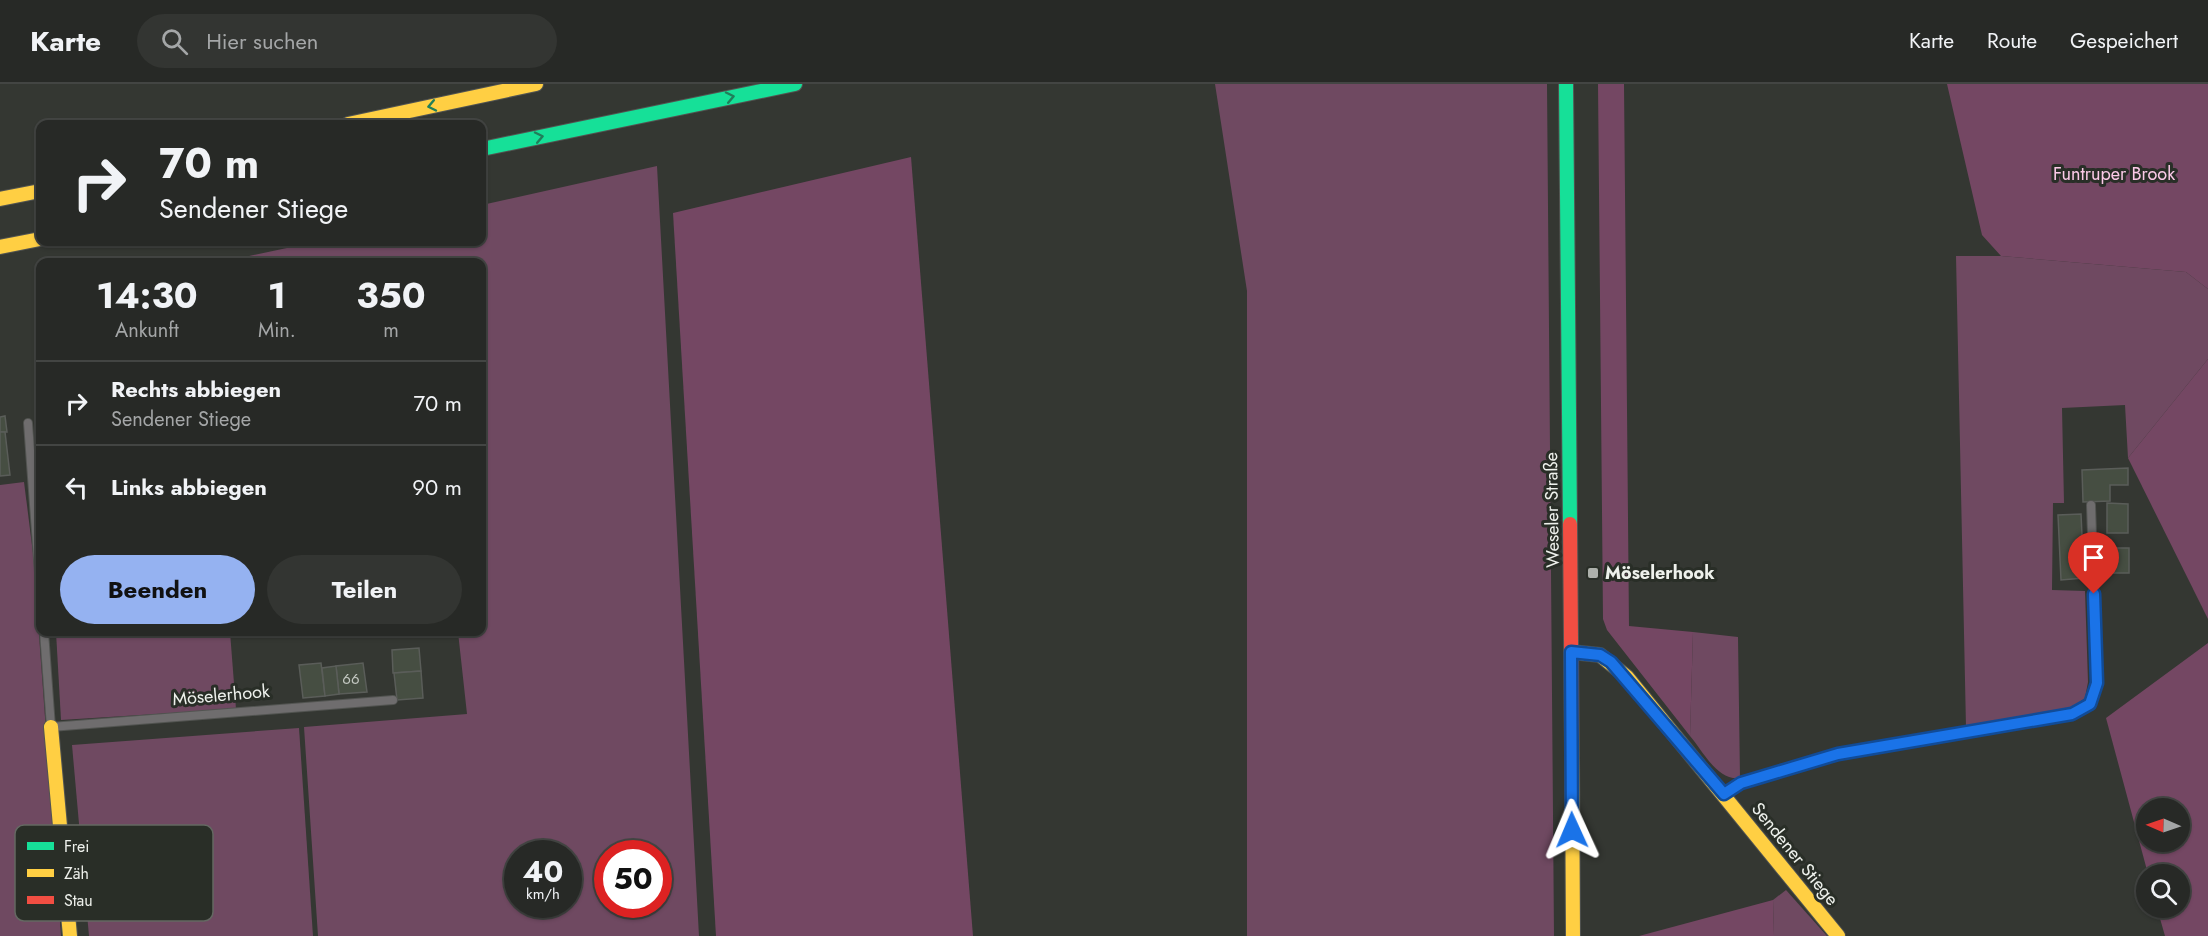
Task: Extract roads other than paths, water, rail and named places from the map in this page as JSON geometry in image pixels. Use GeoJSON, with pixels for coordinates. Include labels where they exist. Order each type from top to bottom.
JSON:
{"type":"FeatureCollection","features":[{"type":"Feature","properties":{"kind":"main road"},"geometry":{"type":"LineString","coordinates":[[367,120],[536,84]]}},
{"type":"Feature","properties":{"kind":"main road"},"geometry":{"type":"LineString","coordinates":[[486,147],[795,84]]}},
{"type":"Feature","properties":{"kind":"main road","name":"Weseler Straße"},"geometry":{"type":"LineString","coordinates":[[1566,84],[1573,936]]}},
{"type":"Feature","properties":{"kind":"main road"},"geometry":{"type":"LineString","coordinates":[[0,199],[36,192]]}},
{"type":"Feature","properties":{"kind":"main road"},"geometry":{"type":"LineString","coordinates":[[0,247],[34,241]]}},
{"type":"Feature","properties":{"kind":"main road","name":"Sendener Stiege"},"geometry":{"type":"LineString","coordinates":[[1571,652],[1600,655],[1611,662],[1724,794],[1838,936]]}},
{"type":"Feature","properties":{"kind":"main road"},"geometry":{"type":"LineString","coordinates":[[51,727],[59,825]]}},
{"type":"Feature","properties":{"kind":"main road"},"geometry":{"type":"LineString","coordinates":[[68,921],[69,936]]}},
{"type":"Feature","properties":{"kind":"lane"},"geometry":{"type":"LineString","coordinates":[[28,423],[36,532]]}},
{"type":"Feature","properties":{"kind":"lane"},"geometry":{"type":"LineString","coordinates":[[1724,794],[1741,783],[1838,754],[2072,714],[2090,704],[2097,683],[2091,505]]}},
{"type":"Feature","properties":{"kind":"lane"},"geometry":{"type":"LineString","coordinates":[[44,636],[51,727]]}},
{"type":"Feature","properties":{"kind":"lane","name":"Möselerhook"},"geometry":{"type":"LineString","coordinates":[[51,727],[393,700]]}},
{"type":"Feature","properties":{"kind":"place","name":"Möselerhook"},"geometry":{"type":"Point","coordinates":[1593,573]}},
{"type":"Feature","properties":{"kind":"park label","name":"Funtruper Brook"},"geometry":{"type":"Point","coordinates":[2114,174]}}]}
